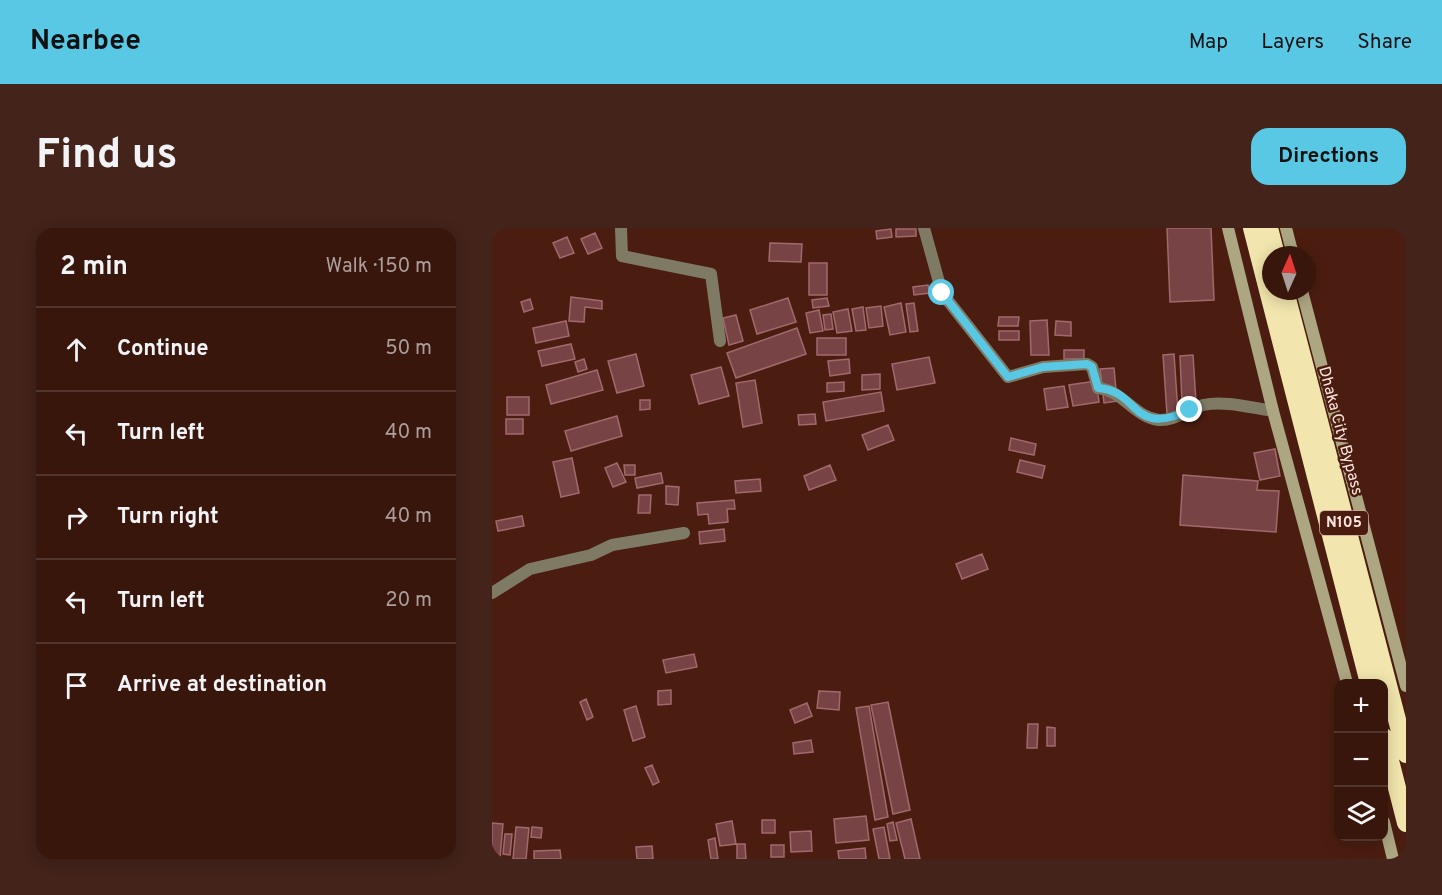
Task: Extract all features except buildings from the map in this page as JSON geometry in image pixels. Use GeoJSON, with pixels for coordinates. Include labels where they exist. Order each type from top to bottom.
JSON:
{"type":"FeatureCollection","features":[{"type":"Feature","properties":{"kind":"highway","name":"N105"},"geometry":{"type":"LineString","coordinates":[[1252,228],[1369,679]]}},
{"type":"Feature","properties":{"kind":"highway"},"geometry":{"type":"LineString","coordinates":[[1269,228],[1274,246]]}},
{"type":"Feature","properties":{"kind":"highway","name":"Dhaka City Bypass"},"geometry":{"type":"LineString","coordinates":[[1287,300],[1406,754]]}},
{"type":"Feature","properties":{"kind":"highway"},"geometry":{"type":"LineString","coordinates":[[1388,756],[1406,823]]}},
{"type":"Feature","properties":{"kind":"main road"},"geometry":{"type":"LineString","coordinates":[[1228,228],[1273,411],[1346,679]]}},
{"type":"Feature","properties":{"kind":"main road"},"geometry":{"type":"LineString","coordinates":[[1286,228],[1291,246]]}},
{"type":"Feature","properties":{"kind":"main road"},"geometry":{"type":"LineString","coordinates":[[1304,300],[1406,687]]}},
{"type":"Feature","properties":{"kind":"main road"},"geometry":{"type":"LineString","coordinates":[[1388,840],[1393,859]]}},
{"type":"Feature","properties":{"kind":"street"},"geometry":{"type":"LineString","coordinates":[[621,228],[622,256],[711,274],[720,341]]}},
{"type":"Feature","properties":{"kind":"street"},"geometry":{"type":"LineString","coordinates":[[924,228],[942,293],[1008,377],[1043,367],[1087,364],[1092,367],[1098,388],[1108,389],[1144,416],[1171,419],[1204,404],[1273,411]]}},
{"type":"Feature","properties":{"kind":"street"},"geometry":{"type":"LineString","coordinates":[[492,593],[530,569],[591,555],[612,545],[684,533]]}},
{"type":"Feature","properties":{"kind":"route"},"geometry":{"type":"LineString","coordinates":[[942,293],[1008,377],[1043,367],[1087,364],[1092,367],[1098,388],[1108,389],[1144,416],[1159,420],[1171,419],[1190,410]]}}]}
